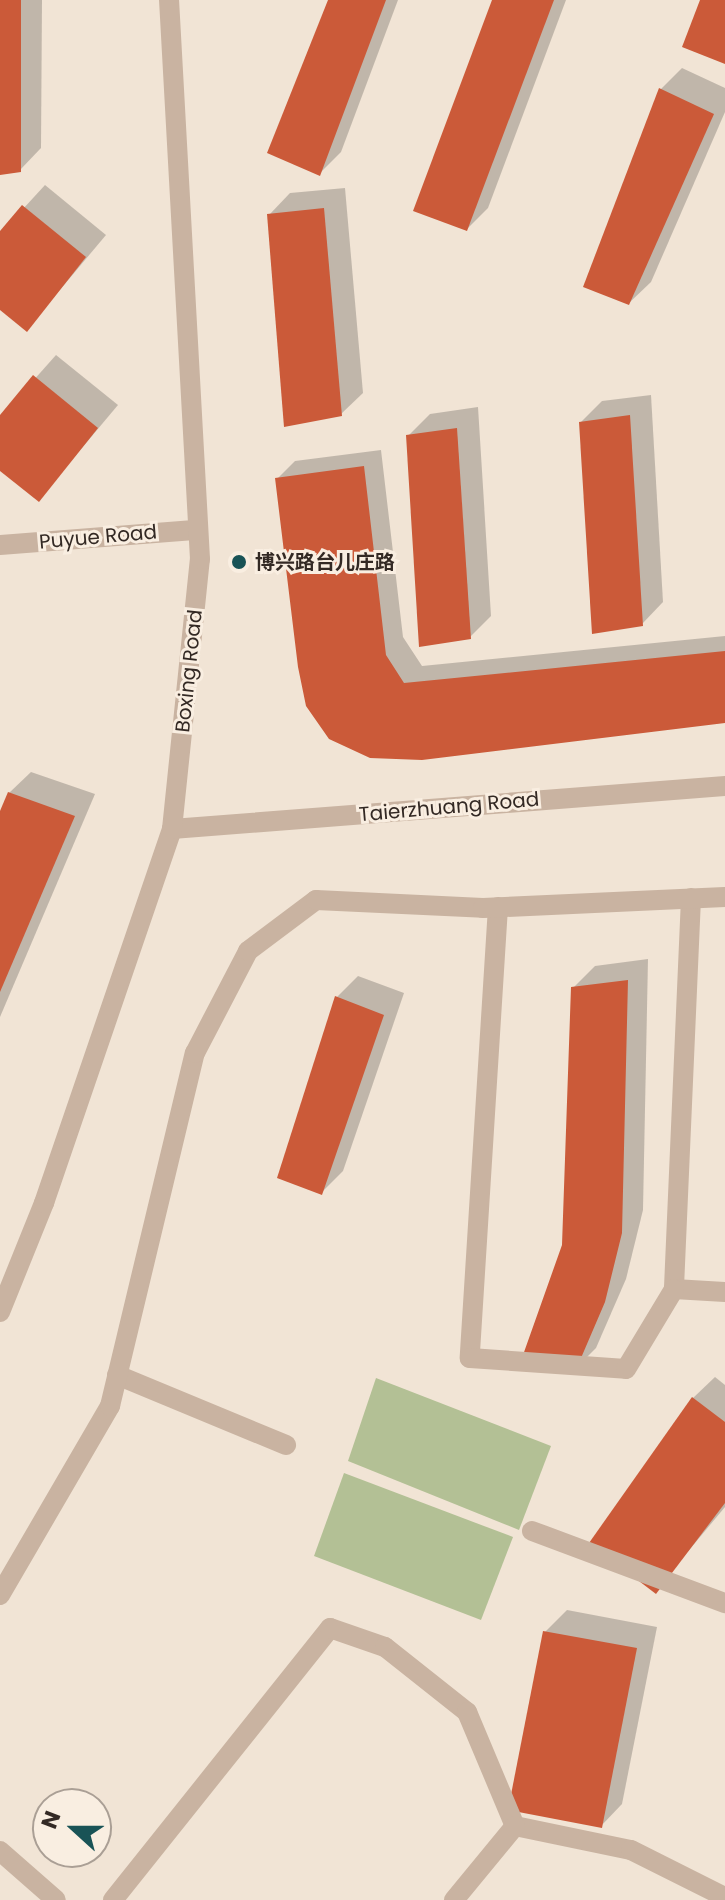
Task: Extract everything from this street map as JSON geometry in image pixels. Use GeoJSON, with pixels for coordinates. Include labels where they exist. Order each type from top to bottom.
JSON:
{"type":"FeatureCollection","features":[{"type":"Feature","properties":{"kind":"street","name":"Boxing Road"},"geometry":{"type":"LineString","coordinates":[[0,1312],[44,1203],[172,829],[200,559],[169,0]]}},
{"type":"Feature","properties":{"kind":"street","name":"Puyue Road"},"geometry":{"type":"LineString","coordinates":[[0,545],[197,530]]}},
{"type":"Feature","properties":{"kind":"street","name":"Taierzhuang Road"},"geometry":{"type":"LineString","coordinates":[[172,829],[725,786]]}},
{"type":"Feature","properties":{"kind":"street"},"geometry":{"type":"LineString","coordinates":[[0,1595],[110,1406],[195,1053],[248,951],[316,900],[498,907],[725,897]]}},
{"type":"Feature","properties":{"kind":"street"},"geometry":{"type":"LineString","coordinates":[[498,907],[470,1358],[626,1369],[674,1289],[691,898]]}},
{"type":"Feature","properties":{"kind":"street"},"geometry":{"type":"LineString","coordinates":[[674,1289],[725,1292]]}},
{"type":"Feature","properties":{"kind":"street"},"geometry":{"type":"LineString","coordinates":[[117,1375],[286,1445]]}},
{"type":"Feature","properties":{"kind":"street"},"geometry":{"type":"LineString","coordinates":[[532,1531],[725,1603]]}},
{"type":"Feature","properties":{"kind":"street"},"geometry":{"type":"LineString","coordinates":[[113,1900],[330,1628],[385,1647],[467,1712],[515,1826]]}},
{"type":"Feature","properties":{"kind":"street"},"geometry":{"type":"LineString","coordinates":[[515,1826],[631,1850],[725,1897]]}},
{"type":"Feature","properties":{"kind":"street"},"geometry":{"type":"LineString","coordinates":[[454,1900],[515,1826]]}},
{"type":"Feature","properties":{"kind":"street"},"geometry":{"type":"LineString","coordinates":[[0,1851],[56,1900]]}},
{"type":"Feature","properties":{"kind":"green space"},"geometry":{"type":"Polygon","coordinates":[[[376,1378],[551,1446],[519,1530],[348,1461],[376,1378]]]}},
{"type":"Feature","properties":{"kind":"green space"},"geometry":{"type":"Polygon","coordinates":[[[344,1473],[513,1537],[481,1620],[314,1556],[344,1473]]]}},
{"type":"Feature","properties":{"kind":"building"},"geometry":{"type":"Polygon","coordinates":[[[0,0],[21,0],[21,172],[0,175],[0,0]]]}},
{"type":"Feature","properties":{"kind":"building"},"geometry":{"type":"Polygon","coordinates":[[[328,0],[386,0],[320,176],[267,153],[328,0]]]}},
{"type":"Feature","properties":{"kind":"building"},"geometry":{"type":"Polygon","coordinates":[[[492,0],[554,0],[467,231],[413,211],[492,0]]]}},
{"type":"Feature","properties":{"kind":"building"},"geometry":{"type":"Polygon","coordinates":[[[700,0],[725,0],[725,64],[682,47],[700,0]]]}},
{"type":"Feature","properties":{"kind":"building"},"geometry":{"type":"Polygon","coordinates":[[[659,88],[714,114],[629,305],[583,287],[659,88]]]}},
{"type":"Feature","properties":{"kind":"building"},"geometry":{"type":"Polygon","coordinates":[[[22,205],[86,257],[27,332],[0,310],[0,231],[22,205]]]}},
{"type":"Feature","properties":{"kind":"building"},"geometry":{"type":"Polygon","coordinates":[[[324,208],[342,416],[284,427],[267,214],[324,208]]]}},
{"type":"Feature","properties":{"kind":"building"},"geometry":{"type":"Polygon","coordinates":[[[33,375],[98,428],[39,502],[0,471],[0,415],[33,375]]]}},
{"type":"Feature","properties":{"kind":"building"},"geometry":{"type":"Polygon","coordinates":[[[630,415],[643,626],[592,634],[579,422],[630,415]]]}},
{"type":"Feature","properties":{"kind":"building"},"geometry":{"type":"Polygon","coordinates":[[[457,428],[471,639],[419,647],[406,435],[457,428]]]}},
{"type":"Feature","properties":{"kind":"building"},"geometry":{"type":"Polygon","coordinates":[[[364,466],[386,655],[404,683],[725,651],[725,723],[422,760],[370,758],[329,739],[306,706],[298,667],[275,478],[364,466]]]}},
{"type":"Feature","properties":{"kind":"building"},"geometry":{"type":"Polygon","coordinates":[[[8,792],[75,816],[0,992],[0,811],[8,792]]]}},
{"type":"Feature","properties":{"kind":"building"},"geometry":{"type":"Polygon","coordinates":[[[628,980],[622,1233],[605,1302],[575,1372],[523,1355],[562,1245],[571,987],[628,980]]]}},
{"type":"Feature","properties":{"kind":"building"},"geometry":{"type":"Polygon","coordinates":[[[335,996],[384,1015],[322,1195],[277,1178],[335,996]]]}},
{"type":"Feature","properties":{"kind":"building"},"geometry":{"type":"Polygon","coordinates":[[[692,1397],[725,1422],[725,1503],[656,1594],[589,1543],[692,1397]]]}},
{"type":"Feature","properties":{"kind":"building"},"geometry":{"type":"Polygon","coordinates":[[[543,1631],[637,1648],[602,1828],[508,1810],[543,1631]]]}},
{"type":"Feature","properties":{"kind":"place","name":"博兴路台儿庄路"},"geometry":{"type":"Point","coordinates":[239,562]}}]}
